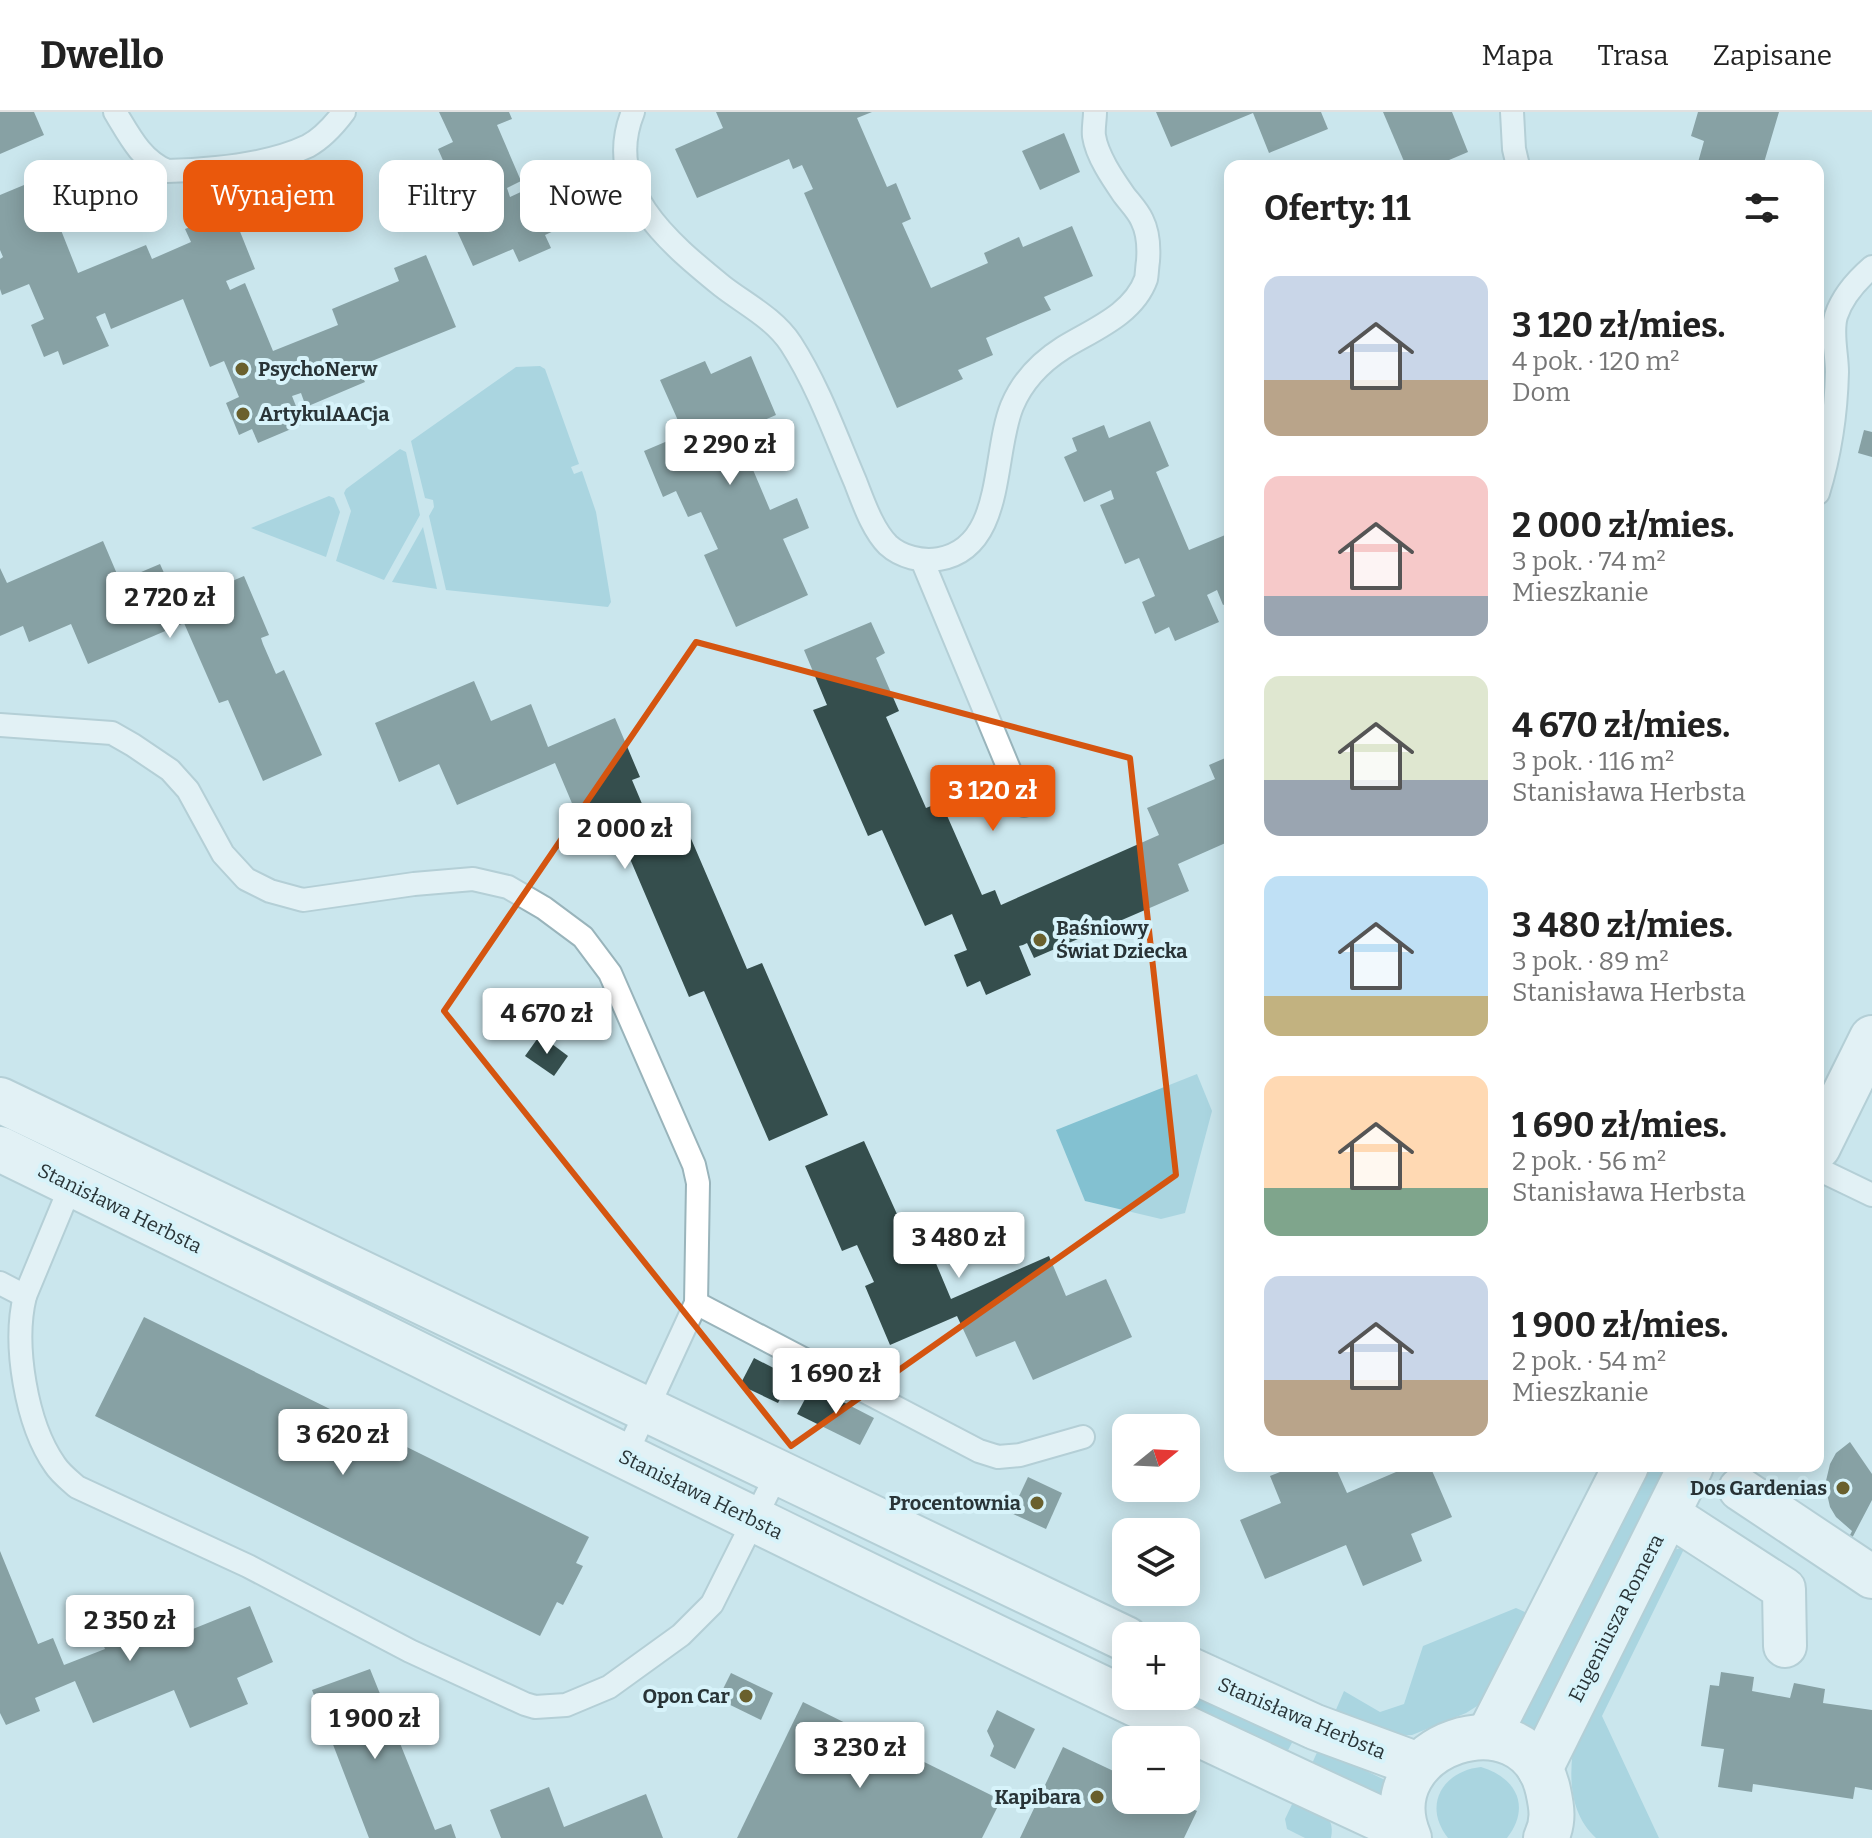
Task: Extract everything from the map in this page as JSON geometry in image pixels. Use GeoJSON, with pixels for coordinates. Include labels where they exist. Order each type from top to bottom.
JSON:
{"type":"FeatureCollection","features":[{"type":"Feature","properties":{"kind":"street"},"geometry":{"type":"LineString","coordinates":[[1824,1135],[1872,1038]]}},
{"type":"Feature","properties":{"kind":"street"},"geometry":{"type":"LineString","coordinates":[[0,1100],[1112,1632]]}},
{"type":"Feature","properties":{"kind":"street","name":"Stanisława Herbsta"},"geometry":{"type":"LineString","coordinates":[[0,1149],[754,1521],[1408,1835]]}},
{"type":"Feature","properties":{"kind":"street"},"geometry":{"type":"LineString","coordinates":[[1488,1737],[1623,1472]]}},
{"type":"Feature","properties":{"kind":"street","name":"Eugeniusza Romera"},"geometry":{"type":"LineString","coordinates":[[1540,1769],[1688,1472]]}},
{"type":"Feature","properties":{"kind":"street"},"geometry":{"type":"LineString","coordinates":[[1740,1489],[1872,1577]]}},
{"type":"Feature","properties":{"kind":"street"},"geometry":{"type":"LineString","coordinates":[[1668,1514],[1784,1589],[1785,1646]]}},
{"type":"Feature","properties":{"kind":"street","name":"Stanisława Herbsta"},"geometry":{"type":"LineString","coordinates":[[1200,1674],[1315,1727],[1418,1765]]}},
{"type":"Feature","properties":{"kind":"street"},"geometry":{"type":"LineString","coordinates":[[1408,1835],[1403,1808],[1408,1785],[1418,1765],[1437,1748],[1466,1737],[1488,1737],[1506,1742],[1525,1753],[1540,1769],[1546,1779],[1553,1810],[1554,1835]]}},
{"type":"Feature","properties":{"kind":"lane"},"geometry":{"type":"LineString","coordinates":[[115,112],[138,149],[157,167],[167,171],[232,166],[285,154],[310,145],[344,112]]}},
{"type":"Feature","properties":{"kind":"lane"},"geometry":{"type":"LineString","coordinates":[[633,112],[625,134],[625,161],[642,209],[664,234],[722,286],[783,332],[807,369],[868,512],[885,542],[896,552],[922,560],[957,554],[970,545],[981,531],[990,513],[999,455],[1013,406],[1032,373],[1062,349],[1107,324],[1130,302],[1146,280],[1149,249],[1142,220],[1105,164],[1094,137],[1095,112]]}},
{"type":"Feature","properties":{"kind":"lane"},"geometry":{"type":"LineString","coordinates":[[1512,112],[1517,160]]}},
{"type":"Feature","properties":{"kind":"lane"},"geometry":{"type":"LineString","coordinates":[[1824,475],[1834,419],[1837,370],[1826,317],[1872,267]]}},
{"type":"Feature","properties":{"kind":"lane"},"geometry":{"type":"LineString","coordinates":[[922,560],[1024,805]]}},
{"type":"Feature","properties":{"kind":"lane"},"geometry":{"type":"LineString","coordinates":[[0,725],[112,733],[133,745],[170,770],[188,790],[223,854],[246,879],[270,891],[303,900],[473,879],[508,887],[544,908],[583,937],[610,973],[694,1165],[698,1198],[696,1303],[625,1457]]}},
{"type":"Feature","properties":{"kind":"lane"},"geometry":{"type":"LineString","coordinates":[[88,1144],[25,1296],[20,1316],[20,1338],[32,1416],[43,1446],[56,1467],[77,1487],[248,1566],[400,1646],[535,1707],[566,1705],[609,1687],[681,1635],[712,1604],[777,1474]]}},
{"type":"Feature","properties":{"kind":"lane"},"geometry":{"type":"LineString","coordinates":[[1824,1172],[1872,1195]]}},
{"type":"Feature","properties":{"kind":"lane"},"geometry":{"type":"LineString","coordinates":[[0,1283],[25,1296]]}},
{"type":"Feature","properties":{"kind":"lane"},"geometry":{"type":"LineString","coordinates":[[696,1303],[979,1451],[998,1457],[1020,1455],[1083,1437]]}},
{"type":"Feature","properties":{"kind":"highlighted area"},"geometry":{"type":"Polygon","coordinates":[[[696,642],[1130,758],[1176,1175],[791,1446],[444,1011],[696,642]]]}},
{"type":"Feature","properties":{"kind":"shaded area"},"geometry":{"type":"Polygon","coordinates":[[[540,366],[545,369],[579,464],[571,467],[574,474],[582,471],[596,512],[611,602],[608,607],[446,590],[429,516],[434,507],[433,500],[425,498],[411,441],[516,367],[540,366]]]}},
{"type":"Feature","properties":{"kind":"shaded area"},"geometry":{"type":"Polygon","coordinates":[[[400,449],[406,452],[420,515],[384,580],[336,561],[351,511],[344,493],[400,449]]]}},
{"type":"Feature","properties":{"kind":"shaded area"},"geometry":{"type":"Polygon","coordinates":[[[329,496],[334,498],[340,512],[326,557],[251,528],[329,496]]]}},
{"type":"Feature","properties":{"kind":"shaded area"},"geometry":{"type":"Polygon","coordinates":[[[423,527],[437,589],[392,582],[423,527]]]}},
{"type":"Feature","properties":{"kind":"shaded area"},"geometry":{"type":"Polygon","coordinates":[[[1197,1074],[1212,1111],[1185,1213],[1161,1219],[1085,1201],[1056,1130],[1197,1074]]]}},
{"type":"Feature","properties":{"kind":"shaded area"},"geometry":{"type":"Polygon","coordinates":[[[1639,1472],[1676,1472],[1538,1737],[1514,1720],[1639,1472]]]}},
{"type":"Feature","properties":{"kind":"shaded area"},"geometry":{"type":"Polygon","coordinates":[[[1685,1547],[1602,1716],[1659,1838],[1596,1838],[1580,1816],[1572,1790],[1575,1736],[1673,1550],[1685,1547]]]}},
{"type":"Feature","properties":{"kind":"shaded area"},"geometry":{"type":"Polygon","coordinates":[[[1516,1608],[1532,1615],[1485,1701],[1466,1713],[1412,1735],[1391,1736],[1332,1719],[1344,1691],[1380,1712],[1404,1704],[1423,1646],[1516,1608]]]}},
{"type":"Feature","properties":{"kind":"shaded area"},"geometry":{"type":"Polygon","coordinates":[[[1200,1698],[1295,1737],[1285,1756],[1195,1710],[1200,1710],[1200,1698]]]}},
{"type":"Feature","properties":{"kind":"shaded area"},"geometry":{"type":"Polygon","coordinates":[[[1319,1748],[1387,1781],[1381,1804],[1310,1768],[1319,1748]]]}},
{"type":"Feature","properties":{"kind":"shaded area"},"geometry":{"type":"Polygon","coordinates":[[[1481,1767],[1504,1778],[1511,1786],[1519,1805],[1514,1826],[1507,1838],[1448,1838],[1437,1814],[1440,1792],[1456,1775],[1481,1767]]]}},
{"type":"Feature","properties":{"kind":"shaded area"},"geometry":{"type":"Polygon","coordinates":[[[1295,1798],[1327,1817],[1332,1829],[1331,1838],[1305,1838],[1287,1829],[1285,1819],[1295,1798]]]}},
{"type":"Feature","properties":{"kind":"building"},"geometry":{"type":"Polygon","coordinates":[[[0,112],[34,112],[44,135],[0,154],[0,112]]]}},
{"type":"Feature","properties":{"kind":"building"},"geometry":{"type":"Polygon","coordinates":[[[439,112],[509,112],[512,119],[497,125],[520,179],[507,188],[510,197],[520,192],[520,232],[552,232],[545,235],[551,248],[519,262],[513,249],[473,266],[458,232],[504,232],[504,160],[443,160],[438,149],[453,142],[439,112]]]}},
{"type":"Feature","properties":{"kind":"building"},"geometry":{"type":"Polygon","coordinates":[[[716,112],[872,112],[857,118],[887,187],[896,183],[911,219],[902,223],[931,288],[988,263],[984,253],[1019,237],[1023,247],[1072,226],[1093,276],[1044,297],[1051,310],[986,338],[993,355],[958,370],[963,379],[897,408],[804,193],[813,189],[802,165],[793,169],[789,159],[697,198],[675,149],[723,128],[716,112]]]}},
{"type":"Feature","properties":{"kind":"building"},"geometry":{"type":"Polygon","coordinates":[[[1156,112],[1321,112],[1328,129],[1269,153],[1253,113],[1171,147],[1156,112]]]}},
{"type":"Feature","properties":{"kind":"building"},"geometry":{"type":"Polygon","coordinates":[[[1383,112],[1452,112],[1468,152],[1449,160],[1403,160],[1383,112]]]}},
{"type":"Feature","properties":{"kind":"building"},"geometry":{"type":"Polygon","coordinates":[[[1698,112],[1779,112],[1765,160],[1699,160],[1704,141],[1691,136],[1698,112]]]}},
{"type":"Feature","properties":{"kind":"building"},"geometry":{"type":"Polygon","coordinates":[[[1064,133],[1080,172],[1040,190],[1022,151],[1064,133]]]}},
{"type":"Feature","properties":{"kind":"building"},"geometry":{"type":"Polygon","coordinates":[[[24,185],[24,232],[62,232],[78,273],[146,245],[152,259],[191,242],[186,232],[240,232],[255,269],[226,281],[230,290],[245,283],[273,351],[338,325],[332,309],[399,281],[394,268],[426,255],[456,327],[357,367],[365,382],[306,407],[301,393],[292,396],[303,424],[258,443],[252,429],[239,435],[226,403],[239,397],[224,361],[210,367],[183,299],[111,329],[105,313],[100,315],[96,317],[109,346],[63,365],[58,351],[44,357],[31,325],[44,319],[29,284],[2,295],[0,289],[0,259],[3,257],[0,250],[0,195],[24,185]]]}},
{"type":"Feature","properties":{"kind":"building"},"geometry":{"type":"Polygon","coordinates":[[[751,356],[776,415],[737,432],[770,510],[797,498],[809,528],[783,539],[808,595],[736,627],[704,555],[718,549],[701,512],[688,517],[676,491],[663,497],[644,451],[684,434],[660,380],[705,361],[711,374],[751,356]]]}},
{"type":"Feature","properties":{"kind":"building"},"geometry":{"type":"Polygon","coordinates":[[[1150,421],[1169,466],[1156,472],[1189,550],[1224,535],[1224,605],[1217,590],[1207,595],[1219,622],[1175,641],[1169,627],[1155,634],[1142,602],[1155,596],[1139,558],[1125,564],[1100,505],[1114,499],[1111,490],[1084,502],[1064,457],[1077,451],[1072,438],[1104,425],[1109,438],[1150,421]]]}},
{"type":"Feature","properties":{"kind":"building"},"geometry":{"type":"Polygon","coordinates":[[[1864,430],[1872,432],[1872,457],[1858,453],[1864,430]]]}},
{"type":"Feature","properties":{"kind":"building"},"geometry":{"type":"Polygon","coordinates":[[[103,541],[120,581],[160,564],[178,604],[244,576],[269,635],[261,638],[276,674],[284,670],[322,755],[263,781],[228,700],[219,703],[184,623],[88,664],[71,624],[29,642],[23,626],[0,636],[0,568],[7,583],[103,541]]]}},
{"type":"Feature","properties":{"kind":"building"},"geometry":{"type":"Polygon","coordinates":[[[871,622],[885,653],[876,658],[899,711],[886,717],[926,808],[941,802],[982,895],[995,890],[1001,905],[1159,835],[1147,808],[1215,779],[1209,765],[1224,759],[1224,844],[1178,864],[1189,891],[1034,958],[1027,943],[1019,946],[1031,975],[986,995],[980,981],[967,987],[954,955],[967,950],[952,914],[925,926],[882,830],[868,836],[813,710],[827,705],[804,650],[871,622]]]}},
{"type":"Feature","properties":{"kind":"building"},"geometry":{"type":"Polygon","coordinates":[[[474,681],[491,721],[531,704],[548,747],[615,718],[640,777],[632,780],[648,818],[677,806],[747,969],[762,963],[828,1115],[769,1141],[704,991],[689,997],[619,833],[590,846],[555,763],[457,805],[439,764],[399,782],[375,723],[474,681]]]}},
{"type":"Feature","properties":{"kind":"building"},"geometry":{"type":"Polygon","coordinates":[[[540,1035],[568,1056],[554,1076],[525,1056],[540,1035]]]}},
{"type":"Feature","properties":{"kind":"building"},"geometry":{"type":"Polygon","coordinates":[[[864,1141],[901,1223],[916,1216],[951,1299],[1049,1256],[1066,1296],[1106,1279],[1132,1337],[1033,1380],[1015,1341],[976,1357],[957,1316],[890,1345],[865,1286],[874,1282],[857,1245],[842,1251],[805,1166],[864,1141]]]}},
{"type":"Feature","properties":{"kind":"building"},"geometry":{"type":"Polygon","coordinates":[[[144,1317],[589,1537],[576,1563],[583,1566],[563,1605],[557,1602],[540,1636],[95,1416],[144,1317]]]}},
{"type":"Feature","properties":{"kind":"building"},"geometry":{"type":"Polygon","coordinates":[[[754,1358],[791,1377],[778,1403],[740,1385],[754,1358]]]}},
{"type":"Feature","properties":{"kind":"building"},"geometry":{"type":"Polygon","coordinates":[[[812,1386],[874,1418],[860,1445],[797,1414],[812,1386]]]}},
{"type":"Feature","properties":{"kind":"building"},"geometry":{"type":"Polygon","coordinates":[[[1850,1442],[1872,1474],[1872,1500],[1850,1542],[1847,1541],[1852,1531],[1830,1507],[1825,1485],[1836,1453],[1850,1442]]]}},
{"type":"Feature","properties":{"kind":"building"},"geometry":{"type":"Polygon","coordinates":[[[1280,1472],[1338,1472],[1347,1493],[1396,1472],[1433,1472],[1452,1517],[1411,1534],[1422,1561],[1363,1586],[1346,1545],[1265,1579],[1240,1520],[1281,1503],[1270,1476],[1280,1472]]]}},
{"type":"Feature","properties":{"kind":"building","name":"Procentownia"},"geometry":{"type":"Polygon","coordinates":[[[1028,1477],[1062,1493],[1046,1529],[1011,1513],[1028,1477]]]}},
{"type":"Feature","properties":{"kind":"building"},"geometry":{"type":"Polygon","coordinates":[[[0,1551],[38,1644],[53,1638],[64,1665],[105,1649],[94,1623],[152,1600],[168,1639],[250,1606],[273,1662],[237,1678],[248,1704],[190,1728],[174,1690],[93,1723],[75,1681],[35,1698],[40,1711],[6,1725],[0,1713],[0,1551]]]}},
{"type":"Feature","properties":{"kind":"building"},"geometry":{"type":"Polygon","coordinates":[[[370,1669],[435,1830],[451,1824],[456,1838],[369,1838],[312,1690],[370,1669]]]}},
{"type":"Feature","properties":{"kind":"building"},"geometry":{"type":"Polygon","coordinates":[[[1721,1672],[1754,1677],[1752,1691],[1790,1698],[1794,1683],[1825,1689],[1823,1703],[1872,1710],[1872,1790],[1855,1787],[1853,1799],[1753,1784],[1752,1792],[1718,1787],[1724,1749],[1701,1746],[1710,1685],[1719,1686],[1721,1672]]]}},
{"type":"Feature","properties":{"kind":"building","name":"Opon Car"},"geometry":{"type":"Polygon","coordinates":[[[731,1673],[773,1693],[761,1720],[718,1699],[731,1673]]]}},
{"type":"Feature","properties":{"kind":"building"},"geometry":{"type":"Polygon","coordinates":[[[803,1702],[1001,1800],[982,1838],[737,1838],[803,1702]]]}},
{"type":"Feature","properties":{"kind":"building"},"geometry":{"type":"Polygon","coordinates":[[[997,1710],[1035,1729],[1015,1769],[990,1756],[994,1746],[987,1731],[997,1710]]]}},
{"type":"Feature","properties":{"kind":"building"},"geometry":{"type":"Polygon","coordinates":[[[1063,1747],[1112,1770],[1112,1814],[1196,1814],[1184,1838],[1020,1838],[1063,1747]]]}},
{"type":"Feature","properties":{"kind":"building"},"geometry":{"type":"Polygon","coordinates":[[[549,1787],[564,1827],[646,1794],[663,1838],[501,1838],[490,1810],[549,1787]]]}},
{"type":"Feature","properties":{"kind":"place","name":"PsychoNerw"},"geometry":{"type":"Point","coordinates":[242,369]}},
{"type":"Feature","properties":{"kind":"place","name":"ArtykulAACja"},"geometry":{"type":"Point","coordinates":[243,414]}},
{"type":"Feature","properties":{"kind":"place","name":"Baśniowy Świat Dziecka"},"geometry":{"type":"Point","coordinates":[1040,940]}},
{"type":"Feature","properties":{"kind":"place","name":"Dos Gardenias"},"geometry":{"type":"Point","coordinates":[1843,1488]}},
{"type":"Feature","properties":{"kind":"place","name":"Procentownia"},"geometry":{"type":"Point","coordinates":[1037,1503]}},
{"type":"Feature","properties":{"kind":"place","name":"Opon Car"},"geometry":{"type":"Point","coordinates":[746,1696]}},
{"type":"Feature","properties":{"kind":"place","name":"Kapibara"},"geometry":{"type":"Point","coordinates":[1097,1797]}}]}
